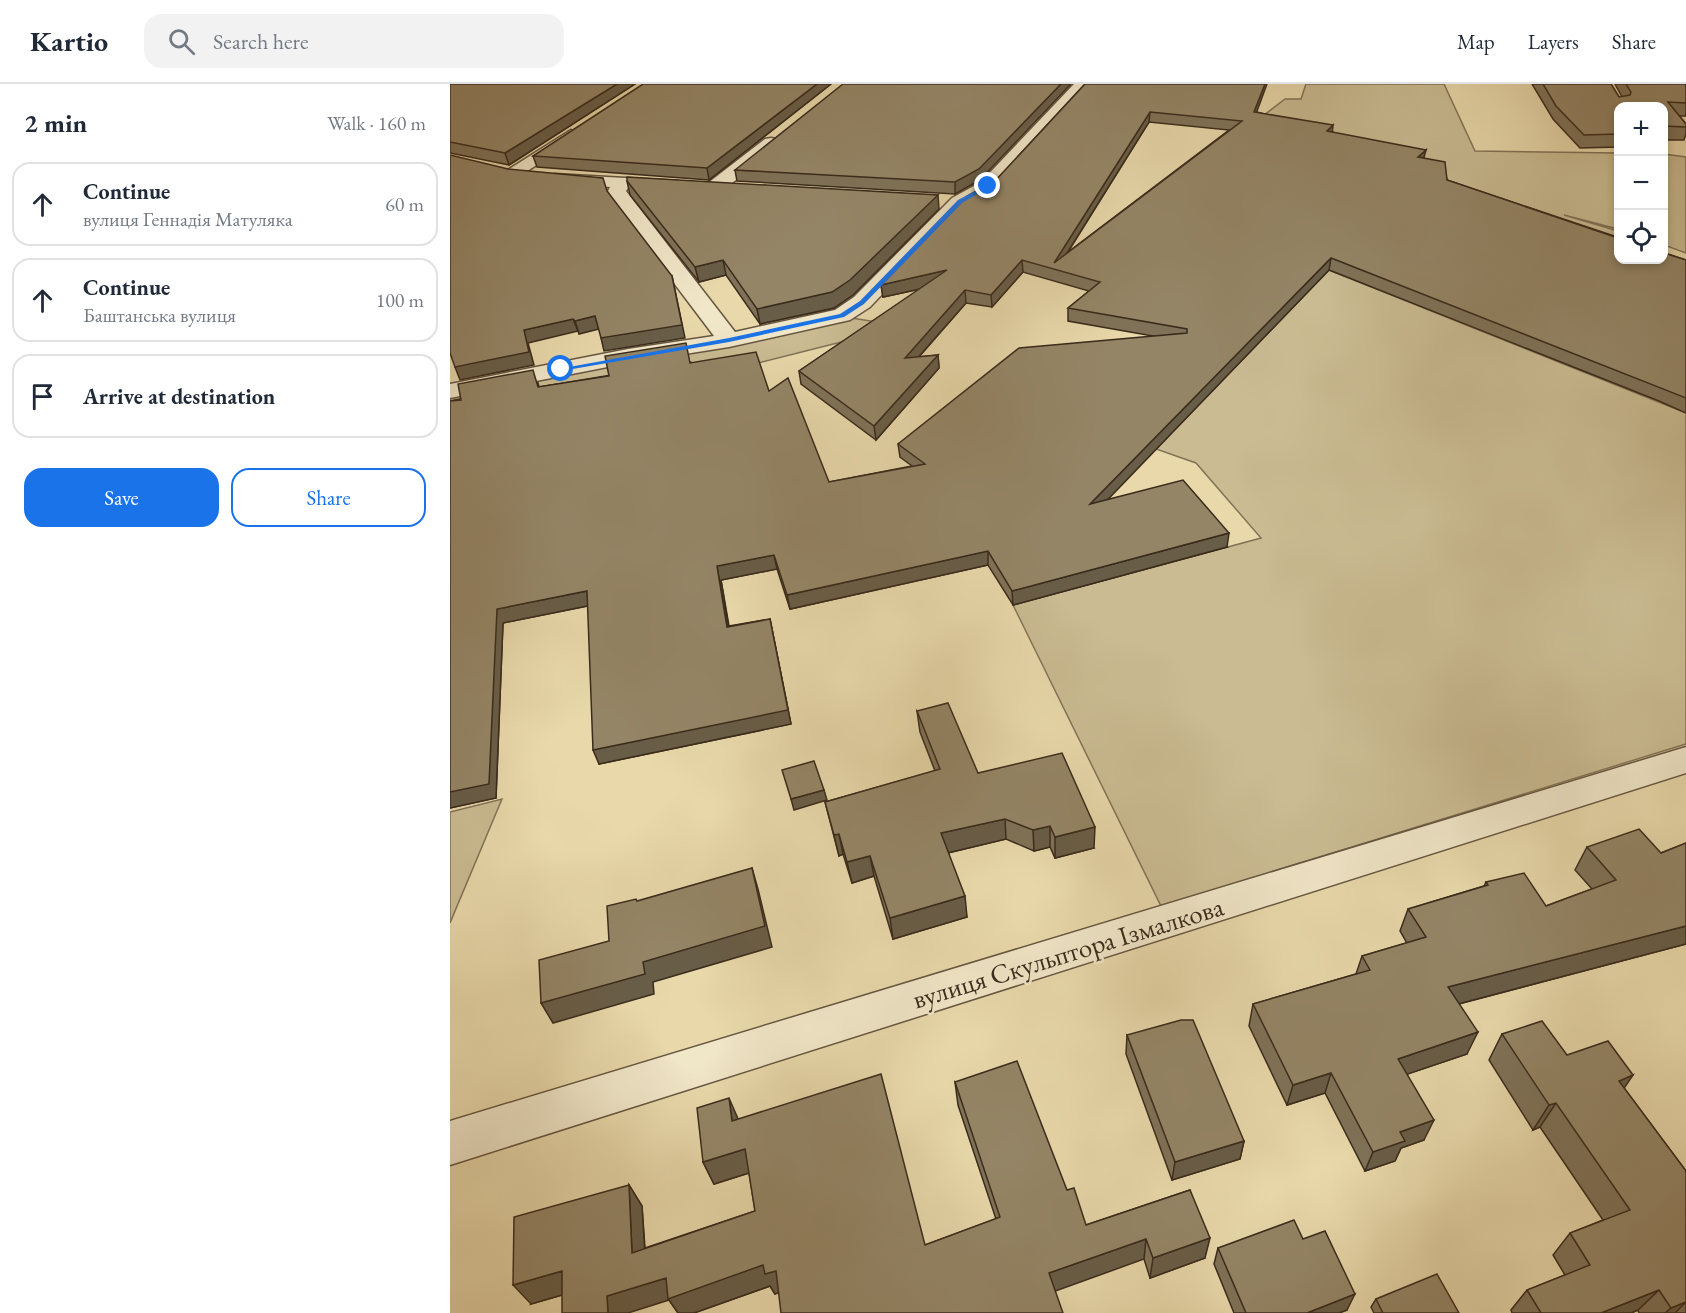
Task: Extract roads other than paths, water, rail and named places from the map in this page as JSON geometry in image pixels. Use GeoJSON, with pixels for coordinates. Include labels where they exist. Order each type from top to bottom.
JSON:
{"type":"FeatureCollection","features":[{"type":"Feature","properties":{"kind":"street"},"geometry":{"type":"LineString","coordinates":[[450,391],[628,356],[729,340],[842,315],[862,302],[960,202],[988,186],[1083,84]]}},
{"type":"Feature","properties":{"kind":"street"},"geometry":{"type":"LineString","coordinates":[[584,127],[505,172],[622,183],[738,189]]}},
{"type":"Feature","properties":{"kind":"street"},"geometry":{"type":"LineString","coordinates":[[715,187],[787,130]]}},
{"type":"Feature","properties":{"kind":"street"},"geometry":{"type":"LineString","coordinates":[[622,183],[617,191],[619,196],[729,340]]}},
{"type":"Feature","properties":{"kind":"street"},"geometry":{"type":"LineString","coordinates":[[936,200],[960,202]]}},
{"type":"Feature","properties":{"kind":"street","name":"вулиця Скульптора Ізмалкова"},"geometry":{"type":"LineString","coordinates":[[450,1143],[1686,760]]}}]}
